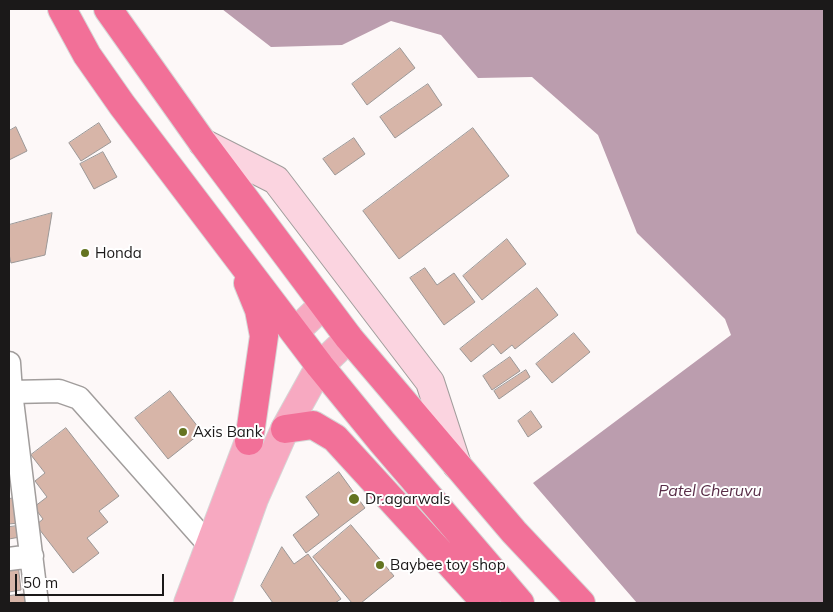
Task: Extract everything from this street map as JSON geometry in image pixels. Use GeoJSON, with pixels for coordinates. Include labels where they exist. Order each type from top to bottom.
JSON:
{"type":"FeatureCollection","features":[{"type":"Feature","properties":{"kind":"highway"},"geometry":{"type":"LineString","coordinates":[[62,9],[87,55],[122,105],[320,366],[382,442],[520,603]]}},
{"type":"Feature","properties":{"kind":"highway"},"geometry":{"type":"LineString","coordinates":[[108,9],[203,143],[349,338],[514,532],[581,603]]}},
{"type":"Feature","properties":{"kind":"highway"},"geometry":{"type":"LineString","coordinates":[[237,256],[259,310],[264,336],[249,441]]}},
{"type":"Feature","properties":{"kind":"highway"},"geometry":{"type":"LineString","coordinates":[[285,429],[313,425],[335,438],[486,603]]}},
{"type":"Feature","properties":{"kind":"main road"},"geometry":{"type":"LineString","coordinates":[[295,332],[323,305]]}},
{"type":"Feature","properties":{"kind":"main road"},"geometry":{"type":"LineString","coordinates":[[222,600],[254,499],[285,429],[320,366],[349,338]]}},
{"type":"Feature","properties":{"kind":"main road"},"geometry":{"type":"LineString","coordinates":[[188,603],[249,441]]}},
{"type":"Feature","properties":{"kind":"street"},"geometry":{"type":"LineString","coordinates":[[203,143],[276,180],[430,382],[457,465]]}},
{"type":"Feature","properties":{"kind":"street"},"geometry":{"type":"LineString","coordinates":[[9,363],[37,603]]}},
{"type":"Feature","properties":{"kind":"street"},"geometry":{"type":"LineString","coordinates":[[11,392],[59,391],[78,398],[210,546]]}},
{"type":"Feature","properties":{"kind":"street"},"geometry":{"type":"LineString","coordinates":[[9,559],[32,556]]}},
{"type":"Feature","properties":{"kind":"water","name":"Patel Cheruvu"},"geometry":{"type":"Polygon","coordinates":[[[222,9],[824,9],[824,603],[637,603],[533,483],[731,335],[725,319],[637,233],[598,135],[532,77],[478,78],[441,35],[391,21],[342,45],[271,47],[222,9]]]}},
{"type":"Feature","properties":{"kind":"building"},"geometry":{"type":"Polygon","coordinates":[[[400,48],[415,68],[367,105],[352,84],[400,48]]]}},
{"type":"Feature","properties":{"kind":"building"},"geometry":{"type":"Polygon","coordinates":[[[428,84],[442,105],[395,138],[380,117],[428,84]]]}},
{"type":"Feature","properties":{"kind":"building"},"geometry":{"type":"Polygon","coordinates":[[[99,123],[111,142],[81,161],[69,143],[99,123]]]}},
{"type":"Feature","properties":{"kind":"building"},"geometry":{"type":"Polygon","coordinates":[[[16,127],[27,151],[9,160],[9,131],[16,127]]]}},
{"type":"Feature","properties":{"kind":"building"},"geometry":{"type":"Polygon","coordinates":[[[473,128],[509,176],[399,259],[363,211],[473,128]]]}},
{"type":"Feature","properties":{"kind":"building"},"geometry":{"type":"Polygon","coordinates":[[[354,138],[365,154],[335,175],[323,159],[354,138]]]}},
{"type":"Feature","properties":{"kind":"building"},"geometry":{"type":"Polygon","coordinates":[[[103,152],[117,177],[94,189],[80,164],[103,152]]]}},
{"type":"Feature","properties":{"kind":"building"},"geometry":{"type":"Polygon","coordinates":[[[52,213],[45,255],[11,263],[9,254],[9,225],[52,213]]]}},
{"type":"Feature","properties":{"kind":"building"},"geometry":{"type":"Polygon","coordinates":[[[507,239],[526,264],[482,300],[463,276],[507,239]]]}},
{"type":"Feature","properties":{"kind":"building"},"geometry":{"type":"Polygon","coordinates":[[[425,268],[437,285],[454,273],[475,302],[444,325],[410,278],[425,268]]]}},
{"type":"Feature","properties":{"kind":"building"},"geometry":{"type":"Polygon","coordinates":[[[537,288],[558,315],[515,349],[512,345],[501,354],[493,344],[471,362],[460,349],[537,288]]]}},
{"type":"Feature","properties":{"kind":"building"},"geometry":{"type":"Polygon","coordinates":[[[574,333],[590,352],[552,383],[536,364],[574,333]]]}},
{"type":"Feature","properties":{"kind":"building"},"geometry":{"type":"Polygon","coordinates":[[[510,357],[520,371],[492,390],[483,376],[510,357]]]}},
{"type":"Feature","properties":{"kind":"building"},"geometry":{"type":"Polygon","coordinates":[[[526,370],[530,377],[499,399],[494,391],[526,370]]]}},
{"type":"Feature","properties":{"kind":"building"},"geometry":{"type":"Polygon","coordinates":[[[170,391],[202,432],[168,459],[135,418],[170,391]]]}},
{"type":"Feature","properties":{"kind":"building"},"geometry":{"type":"Polygon","coordinates":[[[531,411],[542,427],[528,437],[518,421],[531,411]]]}},
{"type":"Feature","properties":{"kind":"building"},"geometry":{"type":"Polygon","coordinates":[[[66,428],[119,496],[99,511],[108,522],[87,538],[99,553],[73,573],[36,525],[43,519],[34,507],[47,497],[35,481],[45,473],[31,455],[66,428]]]}},
{"type":"Feature","properties":{"kind":"building"},"geometry":{"type":"Polygon","coordinates":[[[339,472],[365,508],[306,553],[293,535],[319,515],[306,497],[339,472]]]}},
{"type":"Feature","properties":{"kind":"building"},"geometry":{"type":"Polygon","coordinates":[[[15,498],[19,523],[9,524],[9,499],[15,498]]]}},
{"type":"Feature","properties":{"kind":"building"},"geometry":{"type":"Polygon","coordinates":[[[351,525],[394,576],[361,603],[352,603],[313,557],[351,525]]]}},
{"type":"Feature","properties":{"kind":"building"},"geometry":{"type":"Polygon","coordinates":[[[18,526],[20,537],[9,539],[9,527],[18,526]]]}},
{"type":"Feature","properties":{"kind":"building"},"geometry":{"type":"Polygon","coordinates":[[[282,547],[294,564],[308,554],[341,599],[335,603],[273,603],[261,586],[282,547]]]}},
{"type":"Feature","properties":{"kind":"building"},"geometry":{"type":"Polygon","coordinates":[[[18,564],[21,590],[9,592],[9,565],[18,564]]]}},
{"type":"Feature","properties":{"kind":"building"},"geometry":{"type":"Polygon","coordinates":[[[26,594],[27,603],[9,603],[9,596],[26,594]]]}},
{"type":"Feature","properties":{"kind":"place","name":"Honda"},"geometry":{"type":"Point","coordinates":[85,253]}},
{"type":"Feature","properties":{"kind":"place","name":"Axis Bank"},"geometry":{"type":"Point","coordinates":[183,432]}},
{"type":"Feature","properties":{"kind":"place","name":"Dr.agarwals"},"geometry":{"type":"Point","coordinates":[354,499]}},
{"type":"Feature","properties":{"kind":"place","name":"Baybee toy shop"},"geometry":{"type":"Point","coordinates":[380,565]}}]}
